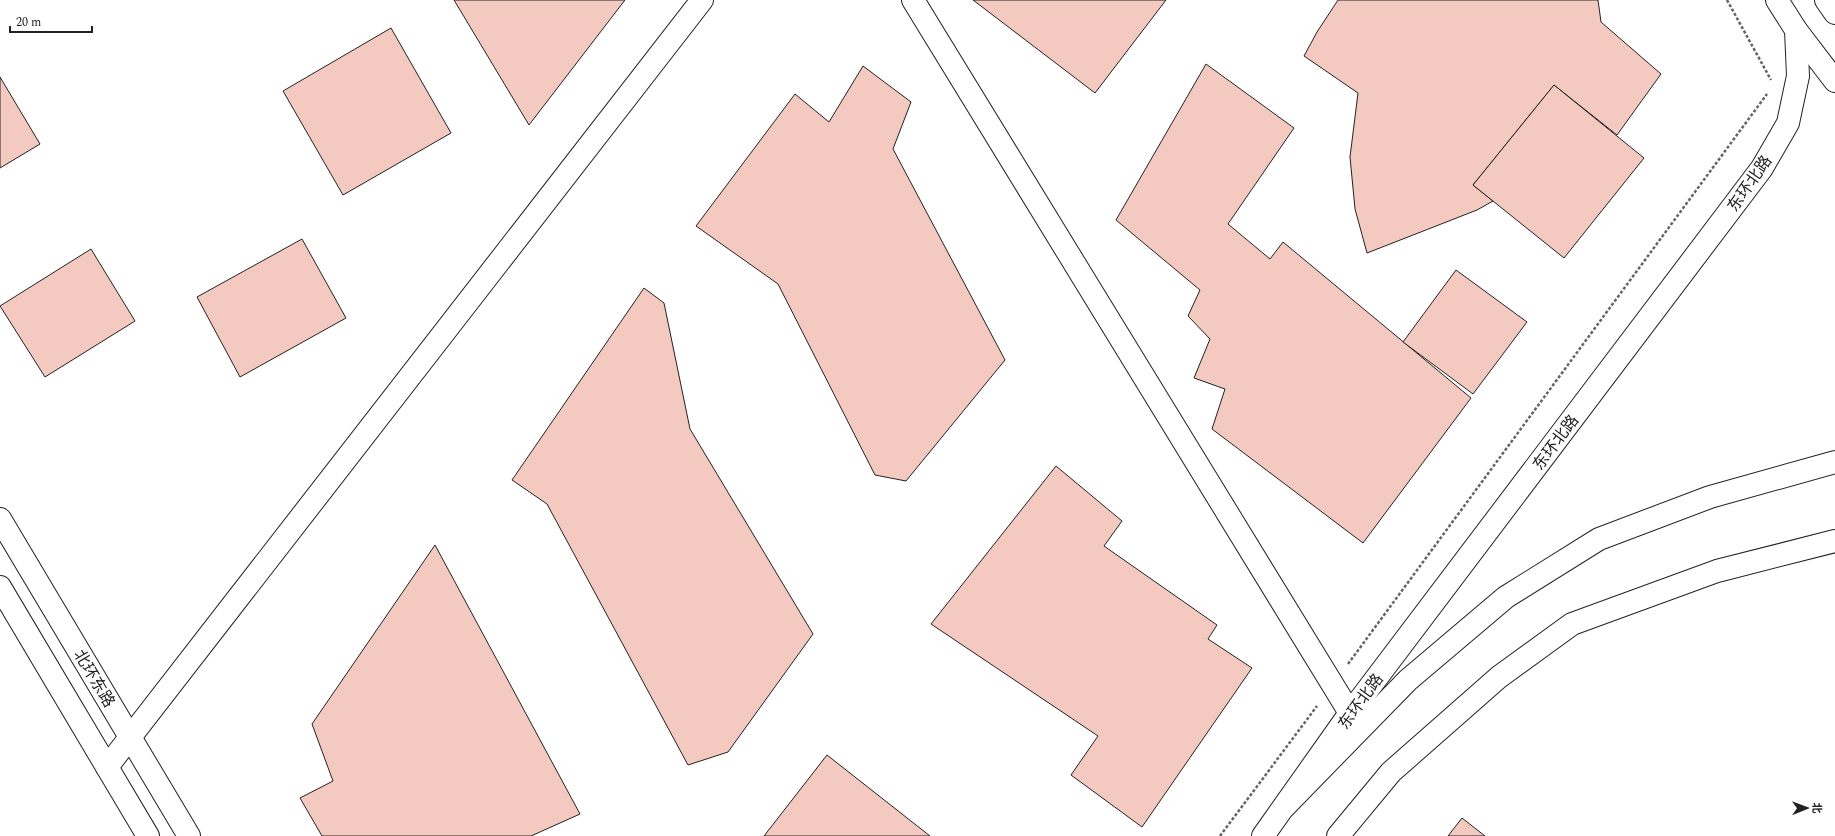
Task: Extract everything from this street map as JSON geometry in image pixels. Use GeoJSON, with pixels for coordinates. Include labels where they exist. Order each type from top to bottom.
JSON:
{"type":"FeatureCollection","features":[{"type":"Feature","properties":{"kind":"main road"},"geometry":{"type":"LineString","coordinates":[[107,767],[702,0]]}},
{"type":"Feature","properties":{"kind":"main road"},"geometry":{"type":"LineString","coordinates":[[913,0],[1350,714]]}},
{"type":"Feature","properties":{"kind":"main road"},"geometry":{"type":"LineString","coordinates":[[1777,0],[1796,30],[1835,81]]}},
{"type":"Feature","properties":{"kind":"main road"},"geometry":{"type":"LineString","coordinates":[[1828,0],[1835,4]]}},
{"type":"Feature","properties":{"kind":"main road"},"geometry":{"type":"LineString","coordinates":[[1828,0],[1835,13]]}},
{"type":"Feature","properties":{"kind":"main road","name":"东环北路"},"geometry":{"type":"LineString","coordinates":[[1263,836],[1350,714],[1762,168],[1788,123],[1798,76],[1796,30]]}},
{"type":"Feature","properties":{"kind":"main road"},"geometry":{"type":"LineString","coordinates":[[1285,806],[1408,680],[1506,597],[1599,539],[1710,497],[1835,462]]}},
{"type":"Feature","properties":{"kind":"main road","name":"北环东路"},"geometry":{"type":"LineString","coordinates":[[0,519],[190,836]]}},
{"type":"Feature","properties":{"kind":"main road"},"geometry":{"type":"LineString","coordinates":[[1338,836],[1391,772],[1499,677],[1572,624],[1717,571],[1835,541]]}},
{"type":"Feature","properties":{"kind":"main road"},"geometry":{"type":"LineString","coordinates":[[0,587],[148,836]]}},
{"type":"Feature","properties":{"kind":"path"},"geometry":{"type":"LineString","coordinates":[[1727,0],[1774,86]]}},
{"type":"Feature","properties":{"kind":"path"},"geometry":{"type":"LineString","coordinates":[[1220,836],[1769,92]]}},
{"type":"Feature","properties":{"kind":"building"},"geometry":{"type":"Polygon","coordinates":[[[454,0],[625,0],[529,125],[454,0]]]}},
{"type":"Feature","properties":{"kind":"building"},"geometry":{"type":"Polygon","coordinates":[[[973,0],[1166,0],[1095,93],[973,0]]]}},
{"type":"Feature","properties":{"kind":"building"},"geometry":{"type":"Polygon","coordinates":[[[1338,0],[1598,0],[1601,22],[1661,74],[1617,135],[1554,85],[1473,185],[1493,201],[1477,210],[1367,253],[1355,209],[1350,157],[1358,93],[1304,56],[1317,32],[1338,0]]]}},
{"type":"Feature","properties":{"kind":"building"},"geometry":{"type":"Polygon","coordinates":[[[391,28],[451,133],[343,195],[283,91],[391,28]]]}},
{"type":"Feature","properties":{"kind":"building"},"geometry":{"type":"Polygon","coordinates":[[[1206,64],[1294,128],[1228,224],[1270,259],[1283,242],[1471,398],[1363,543],[1212,429],[1225,389],[1194,378],[1210,339],[1188,316],[1200,290],[1116,220],[1206,64]]]}},
{"type":"Feature","properties":{"kind":"building"},"geometry":{"type":"Polygon","coordinates":[[[863,66],[911,102],[893,149],[1005,360],[906,481],[875,475],[778,284],[696,226],[795,94],[829,122],[863,66]]]}},
{"type":"Feature","properties":{"kind":"building"},"geometry":{"type":"Polygon","coordinates":[[[0,77],[40,144],[0,168],[0,77]]]}},
{"type":"Feature","properties":{"kind":"building"},"geometry":{"type":"Polygon","coordinates":[[[1554,85],[1644,158],[1564,258],[1473,185],[1554,85]]]}},
{"type":"Feature","properties":{"kind":"building"},"geometry":{"type":"Polygon","coordinates":[[[302,239],[346,318],[240,377],[197,297],[302,239]]]}},
{"type":"Feature","properties":{"kind":"building"},"geometry":{"type":"Polygon","coordinates":[[[91,249],[135,321],[45,377],[0,306],[91,249]]]}},
{"type":"Feature","properties":{"kind":"building"},"geometry":{"type":"Polygon","coordinates":[[[1456,270],[1527,322],[1473,394],[1403,342],[1456,270]]]}},
{"type":"Feature","properties":{"kind":"building"},"geometry":{"type":"Polygon","coordinates":[[[644,288],[664,303],[690,429],[813,634],[728,752],[688,765],[547,504],[512,480],[644,288]]]}},
{"type":"Feature","properties":{"kind":"building"},"geometry":{"type":"Polygon","coordinates":[[[1056,466],[1122,521],[1104,546],[1217,625],[1208,639],[1252,668],[1142,827],[1071,775],[1098,736],[931,624],[1056,466]]]}},
{"type":"Feature","properties":{"kind":"building"},"geometry":{"type":"Polygon","coordinates":[[[435,545],[580,814],[531,836],[322,836],[300,798],[333,781],[312,724],[435,545]]]}},
{"type":"Feature","properties":{"kind":"building"},"geometry":{"type":"Polygon","coordinates":[[[827,755],[930,836],[764,836],[827,755]]]}},
{"type":"Feature","properties":{"kind":"building"},"geometry":{"type":"Polygon","coordinates":[[[1462,818],[1485,836],[1448,836],[1462,818]]]}}]}
